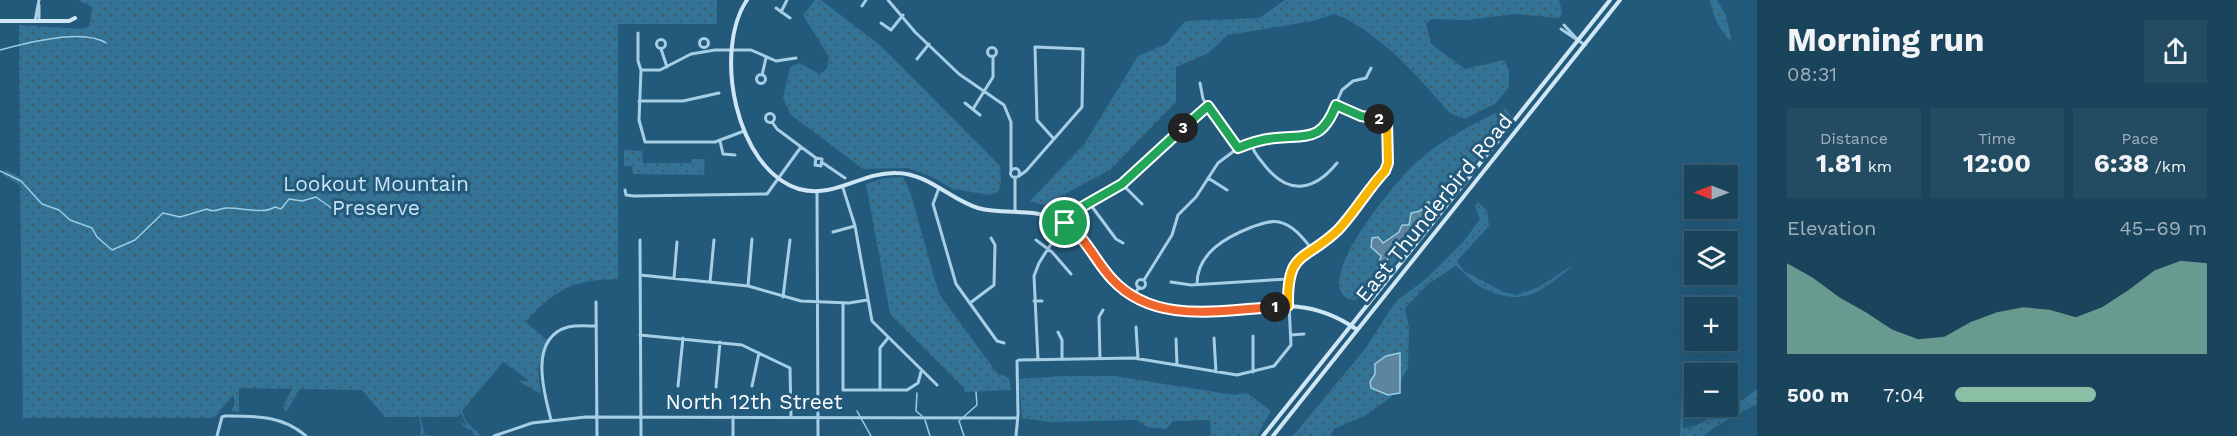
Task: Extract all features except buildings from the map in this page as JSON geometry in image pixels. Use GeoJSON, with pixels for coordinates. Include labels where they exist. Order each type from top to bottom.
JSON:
{"type":"FeatureCollection","features":[{"type":"Feature","properties":{"kind":"main road"},"geometry":{"type":"LineString","coordinates":[[747,0],[735,28],[733,49],[735,107],[744,131],[761,162],[779,179],[797,188],[817,191],[843,188],[874,175],[894,172],[922,178],[977,207],[1032,211],[1065,223],[1086,242],[1114,282],[1133,297],[1156,307],[1185,312],[1288,306],[1318,309],[1356,329]]}},
{"type":"Feature","properties":{"kind":"main road","name":"East Thunderbird Road"},"geometry":{"type":"LineString","coordinates":[[1263,436],[1610,0]]}},
{"type":"Feature","properties":{"kind":"main road","name":"East Thunderbird Road"},"geometry":{"type":"LineString","coordinates":[[1273,436],[1620,0]]}},
{"type":"Feature","properties":{"kind":"main road"},"geometry":{"type":"LineString","coordinates":[[0,21],[37,18],[69,21],[75,18]]}},
{"type":"Feature","properties":{"kind":"street"},"geometry":{"type":"LineString","coordinates":[[781,12],[787,0]]}},
{"type":"Feature","properties":{"kind":"street"},"geometry":{"type":"LineString","coordinates":[[862,6],[866,0]]}},
{"type":"Feature","properties":{"kind":"street"},"geometry":{"type":"LineString","coordinates":[[888,0],[959,74],[1004,105],[1011,122],[1011,171]]}},
{"type":"Feature","properties":{"kind":"street"},"geometry":{"type":"LineString","coordinates":[[37,18],[39,1]]}},
{"type":"Feature","properties":{"kind":"street"},"geometry":{"type":"LineString","coordinates":[[776,8],[790,18]]}},
{"type":"Feature","properties":{"kind":"street"},"geometry":{"type":"LineString","coordinates":[[881,23],[891,30],[903,15]]}},
{"type":"Feature","properties":{"kind":"street"},"geometry":{"type":"LineString","coordinates":[[1562,27],[1584,45]]}},
{"type":"Feature","properties":{"kind":"street"},"geometry":{"type":"LineString","coordinates":[[638,33],[638,61],[641,70],[640,124],[645,142],[720,141],[744,131]]}},
{"type":"Feature","properties":{"kind":"street"},"geometry":{"type":"LineString","coordinates":[[916,59],[929,44]]}},
{"type":"Feature","properties":{"kind":"street"},"geometry":{"type":"LineString","coordinates":[[1017,176],[1027,170],[1082,107],[1083,49],[1035,47],[1037,120],[1053,138]]}},
{"type":"Feature","properties":{"kind":"street"},"geometry":{"type":"LineString","coordinates":[[661,48],[667,67]]}},
{"type":"Feature","properties":{"kind":"street"},"geometry":{"type":"LineString","coordinates":[[641,70],[667,67],[705,49],[751,50],[766,58],[784,62],[796,58]]}},
{"type":"Feature","properties":{"kind":"street"},"geometry":{"type":"LineString","coordinates":[[973,109],[993,77],[993,57]]}},
{"type":"Feature","properties":{"kind":"street"},"geometry":{"type":"LineString","coordinates":[[762,75],[766,58]]}},
{"type":"Feature","properties":{"kind":"street"},"geometry":{"type":"LineString","coordinates":[[1133,297],[1139,287],[1137,281],[1143,280],[1172,235],[1178,215],[1197,197],[1218,163],[1238,148],[1251,143],[1310,136],[1328,123],[1342,90],[1353,81],[1366,78],[1371,68]]}},
{"type":"Feature","properties":{"kind":"street"},"geometry":{"type":"LineString","coordinates":[[1200,83],[1200,91],[1208,106],[1238,148]]}},
{"type":"Feature","properties":{"kind":"street"},"geometry":{"type":"LineString","coordinates":[[639,101],[683,101],[718,93]]}},
{"type":"Feature","properties":{"kind":"street"},"geometry":{"type":"LineString","coordinates":[[965,104],[980,115]]}},
{"type":"Feature","properties":{"kind":"street"},"geometry":{"type":"LineString","coordinates":[[1016,436],[1017,361],[1138,359],[1237,375],[1274,366],[1289,351],[1291,335],[1288,279],[1294,265],[1311,248],[1337,230],[1385,171],[1388,163],[1387,121],[1361,116],[1336,105]]}},
{"type":"Feature","properties":{"kind":"street"},"geometry":{"type":"LineString","coordinates":[[1038,360],[1034,301],[1036,268],[1065,223],[1073,212],[1122,184],[1161,146],[1208,106]]}},
{"type":"Feature","properties":{"kind":"street"},"geometry":{"type":"LineString","coordinates":[[772,122],[777,129],[816,158],[821,158],[823,163],[845,178]]}},
{"type":"Feature","properties":{"kind":"street"},"geometry":{"type":"LineString","coordinates":[[720,141],[723,154],[735,155]]}},
{"type":"Feature","properties":{"kind":"street"},"geometry":{"type":"LineString","coordinates":[[1251,143],[1253,151],[1276,178],[1288,186],[1317,183],[1324,179],[1337,163]]}},
{"type":"Feature","properties":{"kind":"street"},"geometry":{"type":"LineString","coordinates":[[625,190],[626,195],[767,194],[801,147]]}},
{"type":"Feature","properties":{"kind":"street"},"geometry":{"type":"LineString","coordinates":[[816,158],[814,162],[817,166],[823,163]]}},
{"type":"Feature","properties":{"kind":"street"},"geometry":{"type":"LineString","coordinates":[[1011,159],[1017,169],[1016,210]]}},
{"type":"Feature","properties":{"kind":"street"},"geometry":{"type":"LineString","coordinates":[[1011,171],[1027,170]]}},
{"type":"Feature","properties":{"kind":"street"},"geometry":{"type":"LineString","coordinates":[[1011,171],[1017,176]]}},
{"type":"Feature","properties":{"kind":"street"},"geometry":{"type":"LineString","coordinates":[[1208,178],[1227,190]]}},
{"type":"Feature","properties":{"kind":"street"},"geometry":{"type":"LineString","coordinates":[[1122,184],[1142,204]]}},
{"type":"Feature","properties":{"kind":"street"},"geometry":{"type":"LineString","coordinates":[[939,187],[933,204],[956,284],[997,341],[1004,343]]}},
{"type":"Feature","properties":{"kind":"street"},"geometry":{"type":"LineString","coordinates":[[843,188],[855,226],[872,321],[921,372],[937,385]]}},
{"type":"Feature","properties":{"kind":"street"},"geometry":{"type":"LineString","coordinates":[[817,191],[818,436]]}},
{"type":"Feature","properties":{"kind":"street"},"geometry":{"type":"LineString","coordinates":[[1089,203],[1116,239],[1123,243]]}},
{"type":"Feature","properties":{"kind":"street"},"geometry":{"type":"LineString","coordinates":[[1197,284],[1199,270],[1219,243],[1263,223],[1278,222],[1289,225],[1311,248]]}},
{"type":"Feature","properties":{"kind":"street"},"geometry":{"type":"LineString","coordinates":[[833,232],[855,226]]}},
{"type":"Feature","properties":{"kind":"street"},"geometry":{"type":"LineString","coordinates":[[970,303],[994,285],[995,245],[991,238]]}},
{"type":"Feature","properties":{"kind":"street"},"geometry":{"type":"LineString","coordinates":[[640,240],[641,436]]}},
{"type":"Feature","properties":{"kind":"street"},"geometry":{"type":"LineString","coordinates":[[710,282],[714,240]]}},
{"type":"Feature","properties":{"kind":"street"},"geometry":{"type":"LineString","coordinates":[[748,286],[752,240]]}},
{"type":"Feature","properties":{"kind":"street"},"geometry":{"type":"LineString","coordinates":[[783,297],[790,240]]}},
{"type":"Feature","properties":{"kind":"street"},"geometry":{"type":"LineString","coordinates":[[1036,240],[1048,249],[1071,274]]}},
{"type":"Feature","properties":{"kind":"street"},"geometry":{"type":"LineString","coordinates":[[674,278],[677,242]]}},
{"type":"Feature","properties":{"kind":"street"},"geometry":{"type":"LineString","coordinates":[[640,275],[748,286],[783,297],[817,302],[843,303],[867,300]]}},
{"type":"Feature","properties":{"kind":"street"},"geometry":{"type":"LineString","coordinates":[[1171,282],[1197,284],[1288,279]]}},
{"type":"Feature","properties":{"kind":"street"},"geometry":{"type":"LineString","coordinates":[[1034,301],[1042,301]]}},
{"type":"Feature","properties":{"kind":"street"},"geometry":{"type":"LineString","coordinates":[[596,302],[597,436]]}},
{"type":"Feature","properties":{"kind":"street"},"geometry":{"type":"LineString","coordinates":[[843,303],[843,390],[911,389],[918,383],[921,372]]}},
{"type":"Feature","properties":{"kind":"street"},"geometry":{"type":"LineString","coordinates":[[1100,359],[1099,317],[1103,310]]}},
{"type":"Feature","properties":{"kind":"street"},"geometry":{"type":"LineString","coordinates":[[551,420],[541,373],[549,341],[569,326],[596,326]]}},
{"type":"Feature","properties":{"kind":"street"},"geometry":{"type":"LineString","coordinates":[[1136,327],[1138,359]]}},
{"type":"Feature","properties":{"kind":"street"},"geometry":{"type":"LineString","coordinates":[[1058,332],[1062,340],[1062,359]]}},
{"type":"Feature","properties":{"kind":"street"},"geometry":{"type":"LineString","coordinates":[[1291,335],[1304,334]]}},
{"type":"Feature","properties":{"kind":"street"},"geometry":{"type":"LineString","coordinates":[[640,335],[742,345],[790,368],[791,417]]}},
{"type":"Feature","properties":{"kind":"street"},"geometry":{"type":"LineString","coordinates":[[1253,336],[1253,372]]}},
{"type":"Feature","properties":{"kind":"street"},"geometry":{"type":"LineString","coordinates":[[678,386],[683,338]]}},
{"type":"Feature","properties":{"kind":"street"},"geometry":{"type":"LineString","coordinates":[[880,390],[879,353],[882,344],[888,338]]}},
{"type":"Feature","properties":{"kind":"street"},"geometry":{"type":"LineString","coordinates":[[1214,338],[1216,372]]}},
{"type":"Feature","properties":{"kind":"street"},"geometry":{"type":"LineString","coordinates":[[1176,339],[1176,365]]}},
{"type":"Feature","properties":{"kind":"street"},"geometry":{"type":"LineString","coordinates":[[716,387],[720,342]]}},
{"type":"Feature","properties":{"kind":"street"},"geometry":{"type":"LineString","coordinates":[[752,386],[759,353]]}},
{"type":"Feature","properties":{"kind":"street"},"geometry":{"type":"LineString","coordinates":[[217,436],[222,417],[272,418],[289,424],[306,436]]}},
{"type":"Feature","properties":{"kind":"street","name":"North 12th Street"},"geometry":{"type":"LineString","coordinates":[[494,436],[551,420],[597,417],[1017,418]]}},
{"type":"Feature","properties":{"kind":"street"},"geometry":{"type":"LineString","coordinates":[[733,417],[733,436]]}},
{"type":"Feature","properties":{"kind":"green space","name":"Lookout Mountain Preserve"},"geometry":{"type":"Polygon","coordinates":[[[78,0],[717,0],[717,24],[618,24],[618,279],[577,284],[566,288],[546,302],[526,322],[547,340],[538,369],[541,394],[518,381],[530,381],[503,362],[462,411],[467,423],[481,435],[474,436],[472,430],[467,429],[459,421],[467,426],[461,413],[457,417],[420,417],[425,435],[433,436],[420,436],[419,417],[385,417],[362,390],[300,389],[286,412],[283,407],[292,389],[239,388],[239,412],[231,411],[235,403],[233,395],[214,418],[23,418],[20,185],[3,175],[6,170],[20,177],[19,25],[81,29],[90,25],[92,7],[78,0]]]}},
{"type":"Feature","properties":{"kind":"green space"},"geometry":{"type":"Polygon","coordinates":[[[815,0],[821,0],[881,46],[1000,166],[1001,182],[998,192],[989,195],[953,189],[928,175],[908,168],[863,169],[791,115],[783,98],[790,67],[799,63],[820,74],[827,68],[829,57],[803,15],[815,0]]]}},
{"type":"Feature","properties":{"kind":"green space"},"geometry":{"type":"Polygon","coordinates":[[[1285,0],[1559,0],[1562,12],[1560,18],[1515,14],[1466,20],[1432,19],[1426,23],[1431,44],[1465,69],[1504,60],[1509,71],[1509,87],[1495,104],[1464,119],[1450,113],[1411,70],[1383,44],[1352,22],[1335,14],[1313,21],[1228,35],[1207,54],[1176,67],[1176,102],[1110,170],[1044,205],[1030,201],[1085,143],[1138,56],[1166,44],[1185,21],[1259,18],[1285,0]]]}},
{"type":"Feature","properties":{"kind":"green space"},"geometry":{"type":"Polygon","coordinates":[[[1710,0],[1717,0],[1726,16],[1732,42],[1718,23],[1710,0]]]}},
{"type":"Feature","properties":{"kind":"green space"},"geometry":{"type":"Polygon","coordinates":[[[1506,108],[1511,117],[1372,290],[1355,300],[1344,296],[1339,285],[1341,270],[1348,253],[1371,216],[1403,176],[1438,146],[1464,129],[1506,108]]]}},
{"type":"Feature","properties":{"kind":"green space"},"geometry":{"type":"Polygon","coordinates":[[[624,150],[642,151],[643,163],[691,163],[692,159],[705,159],[704,175],[633,174],[632,166],[624,166],[624,150]]]}},
{"type":"Feature","properties":{"kind":"green space"},"geometry":{"type":"Polygon","coordinates":[[[903,177],[910,191],[939,294],[997,373],[1009,378],[1011,390],[965,392],[963,387],[890,314],[866,184],[885,178],[903,177]]]}},
{"type":"Feature","properties":{"kind":"green space"},"geometry":{"type":"Polygon","coordinates":[[[1478,202],[1487,211],[1489,226],[1457,261],[1464,271],[1504,292],[1516,295],[1539,287],[1576,263],[1543,289],[1522,297],[1497,294],[1481,287],[1456,266],[1428,284],[1405,308],[1409,328],[1408,368],[1391,397],[1366,415],[1334,429],[1330,436],[1293,436],[1365,349],[1396,301],[1426,279],[1464,241],[1480,219],[1475,206],[1478,202]]]}},
{"type":"Feature","properties":{"kind":"green space"},"geometry":{"type":"Polygon","coordinates":[[[1114,376],[1234,395],[1247,393],[1271,411],[1257,436],[1211,436],[1210,420],[1173,421],[1166,429],[1147,427],[1137,420],[1049,422],[1022,418],[1019,379],[1114,376]]]}},
{"type":"Feature","properties":{"kind":"green space"},"geometry":{"type":"Polygon","coordinates":[[[1682,384],[1683,428],[1698,424],[1710,417],[1733,417],[1704,436],[1680,436],[1682,384]]]}},
{"type":"Feature","properties":{"kind":"green space"},"geometry":{"type":"Polygon","coordinates":[[[1757,389],[1757,404],[1738,414],[1738,401],[1757,389]]]}},
{"type":"Feature","properties":{"kind":"shaded area"},"geometry":{"type":"Polygon","coordinates":[[[1428,202],[1433,204],[1430,212],[1389,257],[1380,272],[1377,272],[1381,256],[1371,247],[1372,238],[1378,237],[1383,243],[1399,232],[1402,225],[1409,225],[1411,213],[1420,211],[1428,202]]]}},
{"type":"Feature","properties":{"kind":"shaded area"},"geometry":{"type":"Polygon","coordinates":[[[1400,353],[1400,393],[1388,395],[1371,388],[1370,382],[1375,374],[1375,364],[1386,356],[1400,353]]]}},
{"type":"Feature","properties":{"kind":"waterway"},"geometry":{"type":"LineString","coordinates":[[0,50],[69,37],[84,37],[106,43]]}},
{"type":"Feature","properties":{"kind":"waterway"},"geometry":{"type":"LineString","coordinates":[[0,171],[21,181],[42,204],[59,210],[70,220],[92,228],[97,237],[112,250],[135,240],[163,213],[180,217],[207,209],[214,211],[226,208],[264,210],[275,207],[281,209],[289,199],[302,201],[316,197],[334,210]]}},
{"type":"Feature","properties":{"kind":"waterway"},"geometry":{"type":"LineString","coordinates":[[964,436],[959,421],[977,405],[976,392]]}},
{"type":"Feature","properties":{"kind":"waterway"},"geometry":{"type":"LineString","coordinates":[[917,393],[916,411],[922,416]]}},
{"type":"Feature","properties":{"kind":"waterway"},"geometry":{"type":"LineString","coordinates":[[857,411],[871,436]]}},
{"type":"Feature","properties":{"kind":"waterway"},"geometry":{"type":"LineString","coordinates":[[925,420],[930,436]]}},
{"type":"Feature","properties":{"kind":"route"},"geometry":{"type":"LineString","coordinates":[[1336,105],[1361,116],[1387,121],[1388,155],[1385,171],[1337,230],[1311,248],[1294,265],[1288,279],[1288,306],[1185,312],[1156,307],[1133,297],[1114,282],[1086,242],[1065,223],[1070,214],[1122,184],[1161,146],[1208,106],[1230,133],[1238,148],[1270,139],[1305,138],[1316,134],[1328,123],[1336,105]]}}]}
